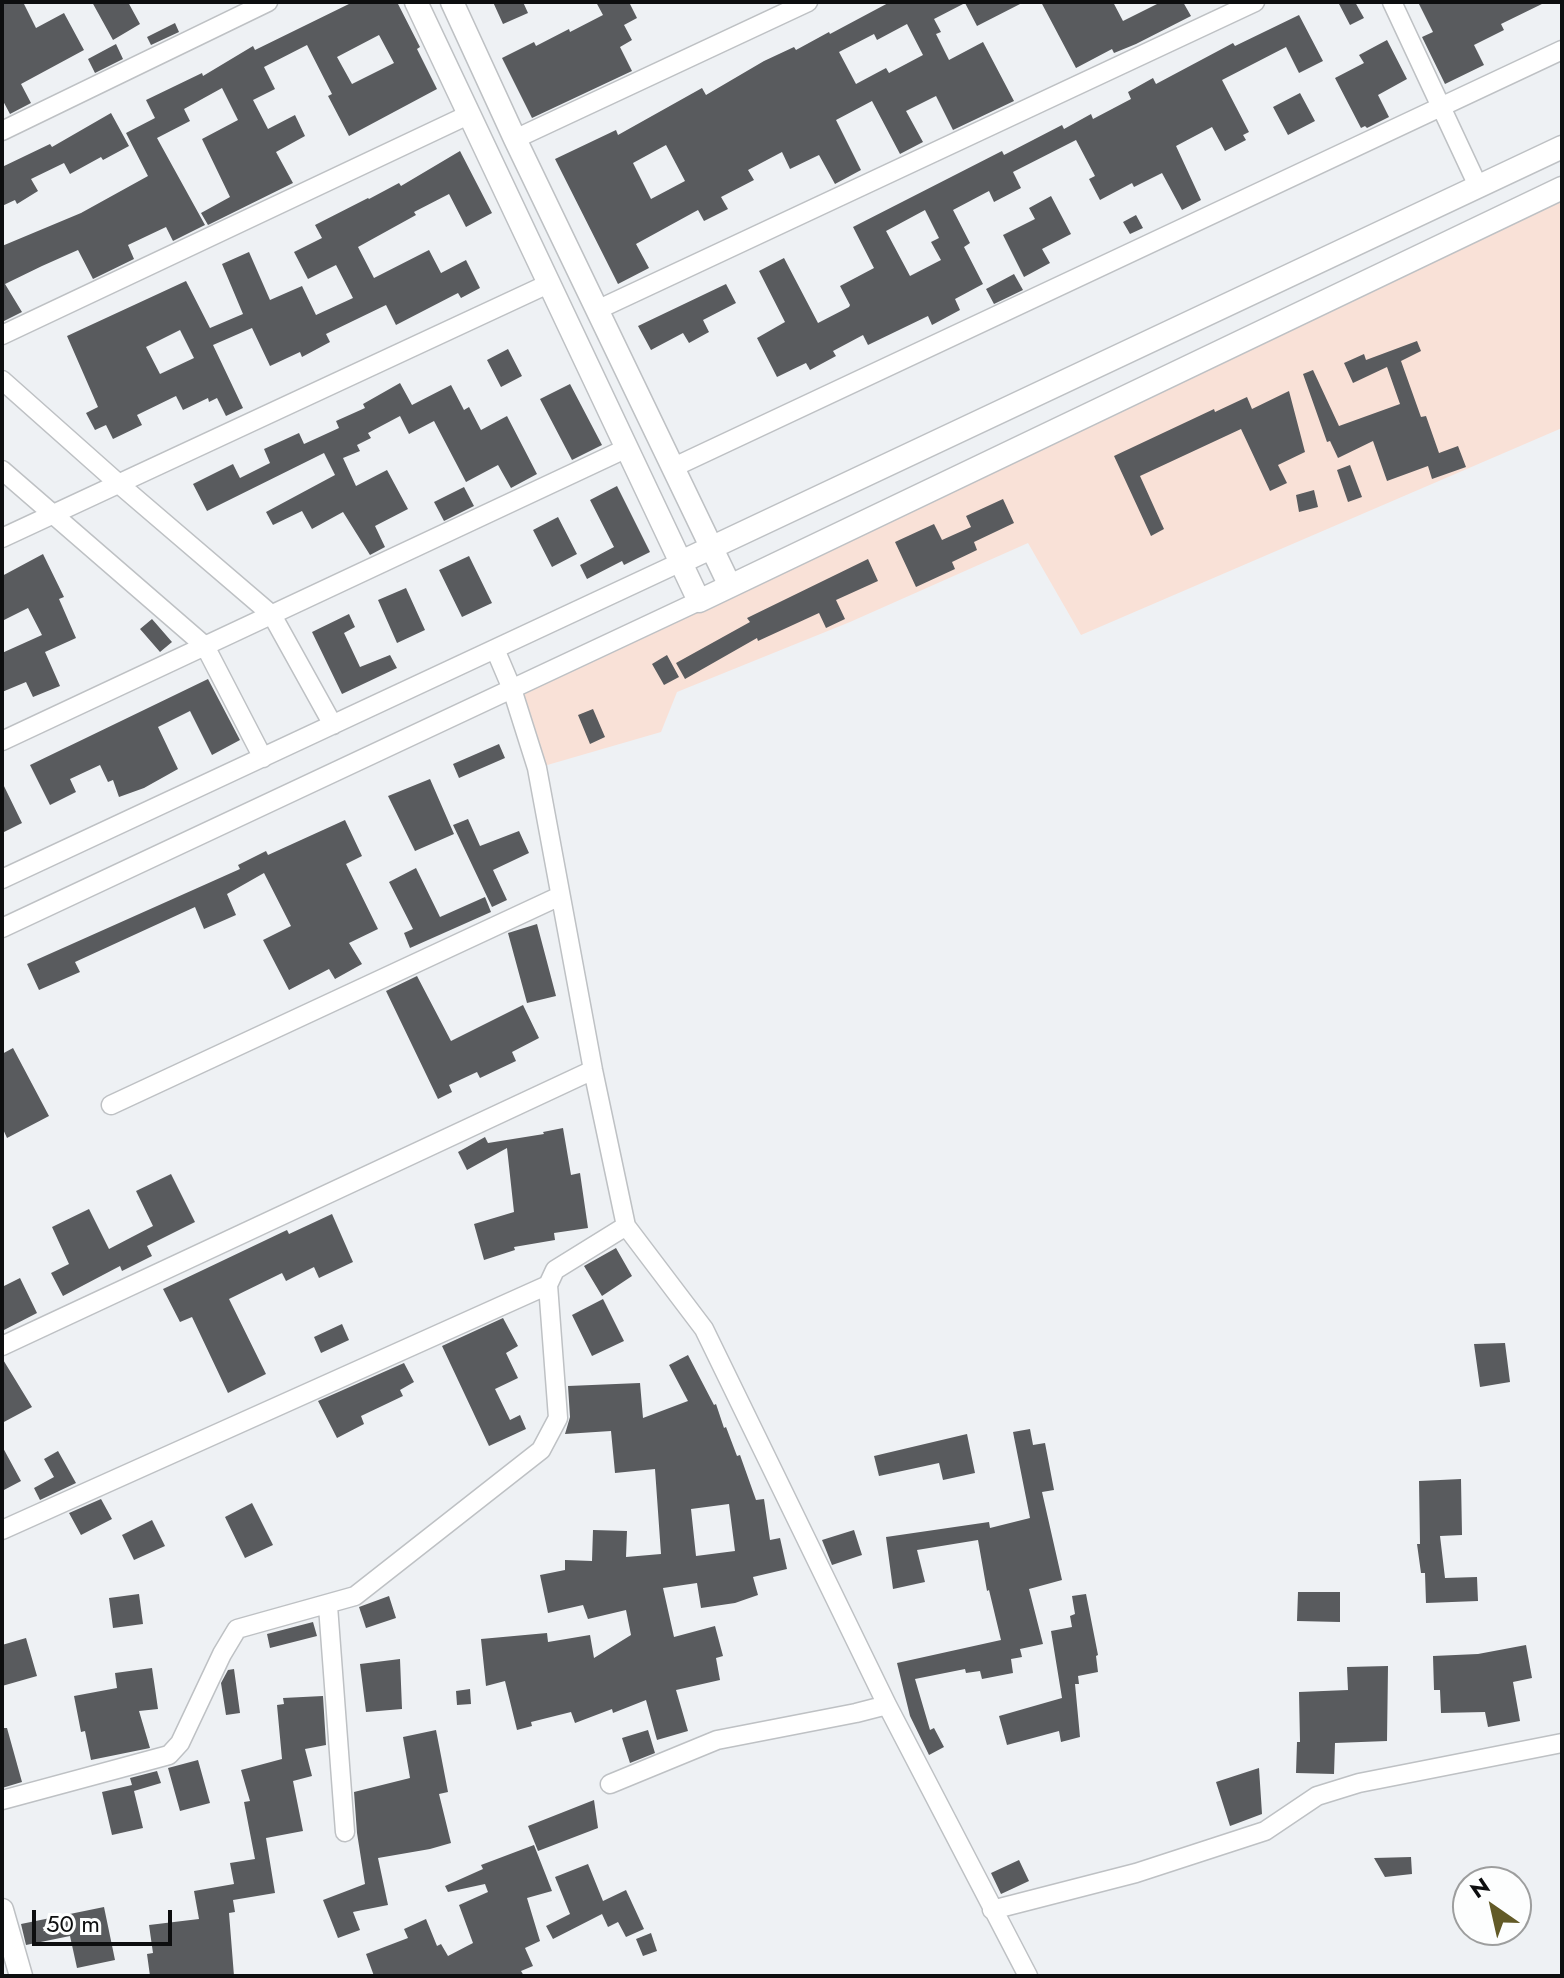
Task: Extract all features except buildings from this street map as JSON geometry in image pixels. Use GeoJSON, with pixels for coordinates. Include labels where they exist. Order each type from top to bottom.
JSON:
{"type":"FeatureCollection","features":[{"type":"Feature","properties":{"kind":"street"},"geometry":{"type":"LineString","coordinates":[[2,131],[268,2]]}},
{"type":"Feature","properties":{"kind":"street"},"geometry":{"type":"LineString","coordinates":[[416,2],[699,601]]}},
{"type":"Feature","properties":{"kind":"street"},"geometry":{"type":"LineString","coordinates":[[452,2],[730,586]]}},
{"type":"Feature","properties":{"kind":"street"},"geometry":{"type":"LineString","coordinates":[[515,139],[808,2]]}},
{"type":"Feature","properties":{"kind":"street"},"geometry":{"type":"LineString","coordinates":[[597,310],[1255,2]]}},
{"type":"Feature","properties":{"kind":"street"},"geometry":{"type":"LineString","coordinates":[[1392,2],[1478,186]]}},
{"type":"Feature","properties":{"kind":"street"},"geometry":{"type":"LineString","coordinates":[[672,468],[1562,50]]}},
{"type":"Feature","properties":{"kind":"street"},"geometry":{"type":"LineString","coordinates":[[2,335],[468,115]]}},
{"type":"Feature","properties":{"kind":"street"},"geometry":{"type":"LineString","coordinates":[[2,879],[1562,147]]}},
{"type":"Feature","properties":{"kind":"street"},"geometry":{"type":"LineString","coordinates":[[2,928],[699,601],[1562,188]]}},
{"type":"Feature","properties":{"kind":"street"},"geometry":{"type":"LineString","coordinates":[[2,538],[548,284]]}},
{"type":"Feature","properties":{"kind":"street"},"geometry":{"type":"LineString","coordinates":[[2,380],[272,615],[333,725]]}},
{"type":"Feature","properties":{"kind":"street"},"geometry":{"type":"LineString","coordinates":[[2,741],[625,449]]}},
{"type":"Feature","properties":{"kind":"street"},"geometry":{"type":"LineString","coordinates":[[2,470],[205,646],[263,758]]}},
{"type":"Feature","properties":{"kind":"street"},"geometry":{"type":"LineString","coordinates":[[495,649],[512,689],[537,768],[593,1070],[626,1226],[704,1329],[887,1705],[1028,1976]]}},
{"type":"Feature","properties":{"kind":"street"},"geometry":{"type":"LineString","coordinates":[[111,1105],[560,896]]}},
{"type":"Feature","properties":{"kind":"street"},"geometry":{"type":"LineString","coordinates":[[2,1346],[593,1070]]}},
{"type":"Feature","properties":{"kind":"street"},"geometry":{"type":"LineString","coordinates":[[2,1800],[169,1755],[180,1743],[237,1629],[355,1596],[541,1450],[558,1418],[548,1285],[555,1270],[626,1226]]}},
{"type":"Feature","properties":{"kind":"street"},"geometry":{"type":"LineString","coordinates":[[2,1530],[548,1285]]}},
{"type":"Feature","properties":{"kind":"street"},"geometry":{"type":"LineString","coordinates":[[328,1606],[345,1832]]}},
{"type":"Feature","properties":{"kind":"street"},"geometry":{"type":"LineString","coordinates":[[610,1784],[717,1740],[887,1705]]}},
{"type":"Feature","properties":{"kind":"street"},"geometry":{"type":"LineString","coordinates":[[992,1910],[1136,1873],[1265,1831],[1317,1796],[1359,1783],[1562,1743]]}},
{"type":"Feature","properties":{"kind":"street"},"geometry":{"type":"LineString","coordinates":[[2,1910],[21,1976]]}},
{"type":"Feature","properties":{"kind":"shaded area"},"geometry":{"type":"Polygon","coordinates":[[[1562,188],[1562,428],[1081,635],[1028,543],[850,622],[677,692],[661,732],[537,768],[512,689],[1562,188]]]}}]}
